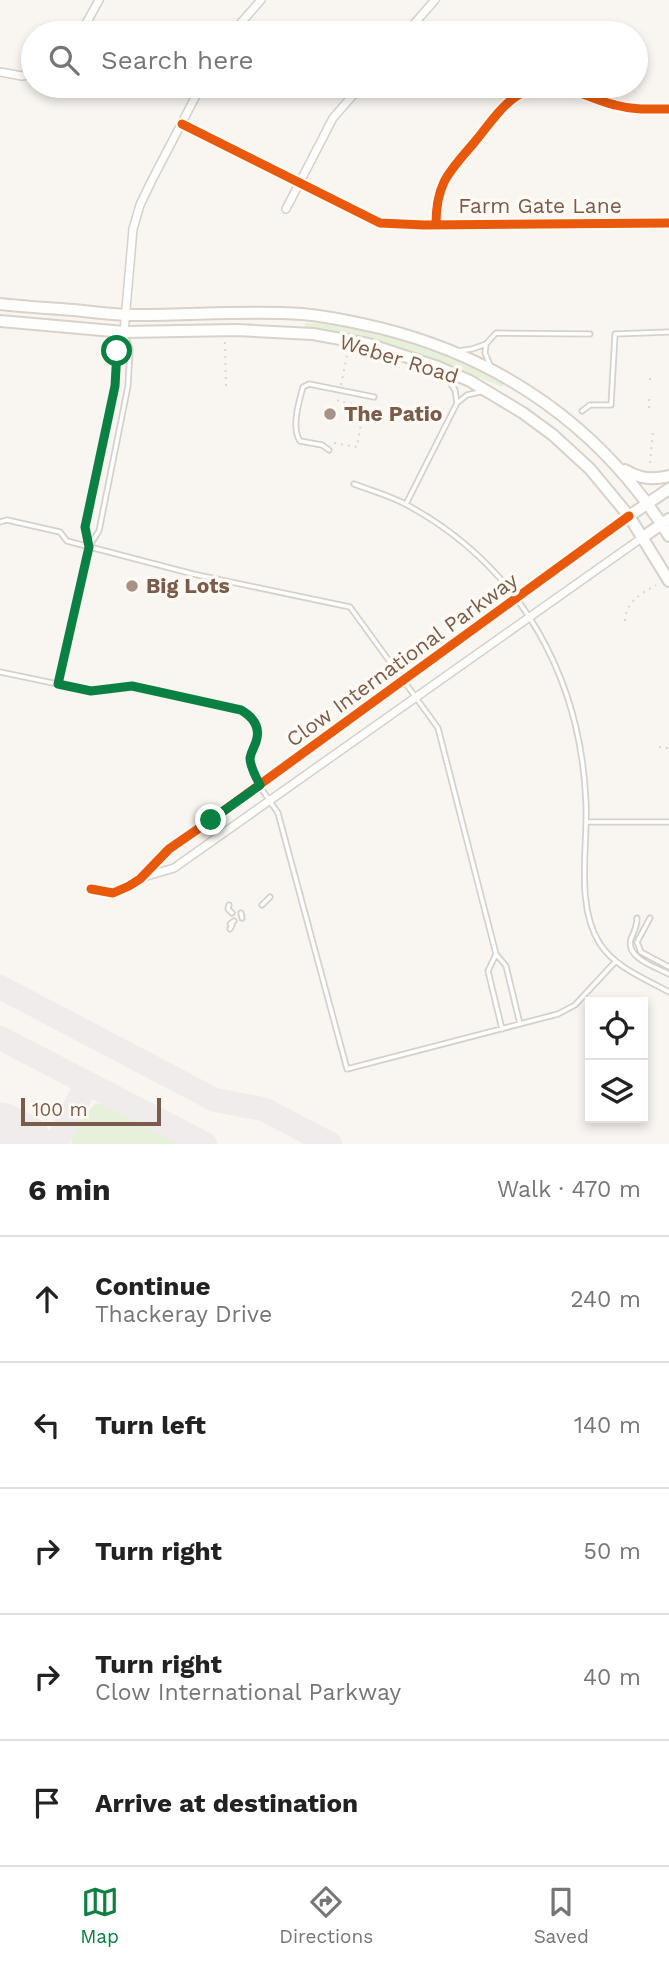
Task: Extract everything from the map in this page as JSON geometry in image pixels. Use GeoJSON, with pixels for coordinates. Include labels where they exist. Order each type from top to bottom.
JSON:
{"type":"FeatureCollection","features":[{"type":"Feature","properties":{"kind":"main road","name":"Weber Road"},"geometry":{"type":"LineString","coordinates":[[0,304],[126,315],[301,314],[349,321],[406,334],[493,370],[558,412],[617,465],[665,521],[669,536]]}},
{"type":"Feature","properties":{"kind":"main road","name":"Weber Road"},"geometry":{"type":"LineString","coordinates":[[0,321],[124,332],[313,334],[368,344],[438,367],[496,396],[547,431],[590,468],[629,516],[669,581]]}},
{"type":"Feature","properties":{"kind":"main road"},"geometry":{"type":"LineString","coordinates":[[617,465],[638,478],[651,480],[669,476]]}},
{"type":"Feature","properties":{"kind":"main road"},"geometry":{"type":"LineString","coordinates":[[629,516],[669,489]]}},
{"type":"Feature","properties":{"kind":"main road"},"geometry":{"type":"LineString","coordinates":[[643,537],[665,521]]}},
{"type":"Feature","properties":{"kind":"street"},"geometry":{"type":"LineString","coordinates":[[88,21],[99,0]]}},
{"type":"Feature","properties":{"kind":"street"},"geometry":{"type":"LineString","coordinates":[[243,21],[261,0]]}},
{"type":"Feature","properties":{"kind":"street"},"geometry":{"type":"LineString","coordinates":[[417,21],[435,0]]}},
{"type":"Feature","properties":{"kind":"street"},"geometry":{"type":"LineString","coordinates":[[0,72],[21,76]]}},
{"type":"Feature","properties":{"kind":"street"},"geometry":{"type":"LineString","coordinates":[[124,332],[133,229],[141,205],[195,98]]}},
{"type":"Feature","properties":{"kind":"street"},"geometry":{"type":"LineString","coordinates":[[286,208],[333,118],[350,98]]}},
{"type":"Feature","properties":{"kind":"street"},"geometry":{"type":"LineString","coordinates":[[436,224],[442,183],[515,98]]}},
{"type":"Feature","properties":{"kind":"street"},"geometry":{"type":"LineString","coordinates":[[596,98],[638,109],[669,109]]}},
{"type":"Feature","properties":{"kind":"street","name":"Farm Gate Lane"},"geometry":{"type":"LineString","coordinates":[[182,124],[380,223],[669,223]]}},
{"type":"Feature","properties":{"kind":"street","name":"Clow International Parkway"},"geometry":{"type":"LineString","coordinates":[[91,889],[113,892],[129,886],[169,849],[629,516]]}},
{"type":"Feature","properties":{"kind":"street","name":"Clow International Parkway"},"geometry":{"type":"LineString","coordinates":[[140,878],[174,868],[643,537]]}},
{"type":"Feature","properties":{"kind":"lane"},"geometry":{"type":"LineString","coordinates":[[89,547],[85,527],[115,386],[117,351],[124,332]]}},
{"type":"Feature","properties":{"kind":"lane"},"geometry":{"type":"LineString","coordinates":[[58,684],[89,547],[99,531],[128,386],[130,349],[124,332]]}},
{"type":"Feature","properties":{"kind":"lane"},"geometry":{"type":"LineString","coordinates":[[582,411],[590,405],[611,405],[615,334],[669,332]]}},
{"type":"Feature","properties":{"kind":"lane"},"geometry":{"type":"LineString","coordinates":[[454,352],[486,344],[496,333],[590,334]]}},
{"type":"Feature","properties":{"kind":"lane"},"geometry":{"type":"LineString","coordinates":[[486,344],[485,353],[493,370]]}},
{"type":"Feature","properties":{"kind":"lane"},"geometry":{"type":"LineString","coordinates":[[438,367],[455,390],[457,403]]}},
{"type":"Feature","properties":{"kind":"lane"},"geometry":{"type":"LineString","coordinates":[[329,450],[322,445],[303,442],[295,433],[301,391],[305,384],[374,397]]}},
{"type":"Feature","properties":{"kind":"lane"},"geometry":{"type":"LineString","coordinates":[[406,504],[457,403],[467,395],[475,393],[496,396]]}},
{"type":"Feature","properties":{"kind":"lane"},"geometry":{"type":"LineString","coordinates":[[354,484],[406,504],[475,552],[495,572],[548,647],[569,698],[584,776],[588,917],[600,942],[615,962],[669,992]]}},
{"type":"Feature","properties":{"kind":"lane"},"geometry":{"type":"LineString","coordinates":[[0,522],[7,520],[61,532],[67,541],[193,574],[350,607],[438,728],[496,954],[506,966],[520,1024]]}},
{"type":"Feature","properties":{"kind":"lane"},"geometry":{"type":"LineString","coordinates":[[0,672],[91,691],[132,686],[241,710],[253,717],[257,740],[250,761],[260,785],[278,813],[346,1069],[558,1014],[575,1004],[615,962]]}},
{"type":"Feature","properties":{"kind":"lane"},"geometry":{"type":"LineString","coordinates":[[586,822],[669,822]]}},
{"type":"Feature","properties":{"kind":"lane"},"geometry":{"type":"LineString","coordinates":[[262,905],[270,897]]}},
{"type":"Feature","properties":{"kind":"lane"},"geometry":{"type":"LineString","coordinates":[[229,905],[228,909],[232,913]]}},
{"type":"Feature","properties":{"kind":"lane"},"geometry":{"type":"LineString","coordinates":[[637,918],[637,927],[630,941],[631,950],[636,957],[669,974]]}},
{"type":"Feature","properties":{"kind":"lane"},"geometry":{"type":"LineString","coordinates":[[650,918],[637,942],[641,952],[669,967]]}},
{"type":"Feature","properties":{"kind":"lane"},"geometry":{"type":"LineString","coordinates":[[230,929],[230,924],[234,921]]}},
{"type":"Feature","properties":{"kind":"lane"},"geometry":{"type":"LineString","coordinates":[[496,954],[488,971],[502,1029]]}},
{"type":"Feature","properties":{"kind":"path"},"geometry":{"type":"LineString","coordinates":[[225,331],[226,386]]}},
{"type":"Feature","properties":{"kind":"path"},"geometry":{"type":"LineString","coordinates":[[334,443],[357,447],[364,406],[338,401],[347,355]]}},
{"type":"Feature","properties":{"kind":"path"},"geometry":{"type":"LineString","coordinates":[[649,399],[649,411]]}},
{"type":"Feature","properties":{"kind":"path"},"geometry":{"type":"LineString","coordinates":[[650,463],[653,430]]}},
{"type":"Feature","properties":{"kind":"path"},"geometry":{"type":"LineString","coordinates":[[625,621],[626,611],[635,598],[656,585]]}},
{"type":"Feature","properties":{"kind":"path"},"geometry":{"type":"LineString","coordinates":[[659,747],[669,748]]}},
{"type":"Feature","properties":{"kind":"green space"},"geometry":{"type":"Polygon","coordinates":[[[305,323],[357,328],[408,341],[504,384],[502,387],[381,343],[305,327],[305,323]]]}},
{"type":"Feature","properties":{"kind":"green space"},"geometry":{"type":"Polygon","coordinates":[[[96,1103],[115,1107],[191,1144],[71,1144],[77,1123],[96,1103]]]}},
{"type":"Feature","properties":{"kind":"taxiway"},"geometry":{"type":"LineString","coordinates":[[0,987],[215,1100],[263,1109],[330,1144]]}},
{"type":"Feature","properties":{"kind":"taxiway"},"geometry":{"type":"LineString","coordinates":[[0,1038],[205,1144]]}},
{"type":"Feature","properties":{"kind":"taxiway"},"geometry":{"type":"LineString","coordinates":[[56,1144],[87,1083]]}},
{"type":"Feature","properties":{"kind":"runway"},"geometry":{"type":"LineString","coordinates":[[0,1134],[20,1144]]}},
{"type":"Feature","properties":{"kind":"cycle path"},"geometry":{"type":"LineString","coordinates":[[436,224],[438,199],[445,180],[501,109],[514,98]]}},
{"type":"Feature","properties":{"kind":"cycle path"},"geometry":{"type":"LineString","coordinates":[[595,98],[622,107],[669,109]]}},
{"type":"Feature","properties":{"kind":"cycle path"},"geometry":{"type":"LineString","coordinates":[[182,124],[380,223],[669,223]]}},
{"type":"Feature","properties":{"kind":"cycle path"},"geometry":{"type":"LineString","coordinates":[[91,889],[113,893],[140,879],[169,849],[629,516]]}},
{"type":"Feature","properties":{"kind":"place","name":"The Patio"},"geometry":{"type":"Point","coordinates":[330,414]}},
{"type":"Feature","properties":{"kind":"place","name":"Big Lots"},"geometry":{"type":"Point","coordinates":[132,586]}},
{"type":"Feature","properties":{"kind":"route"},"geometry":{"type":"LineString","coordinates":[[117,351],[115,386],[85,527],[89,547],[58,684],[91,691],[132,686],[241,710],[253,717],[257,740],[250,761],[260,785],[211,820]]}}]}
